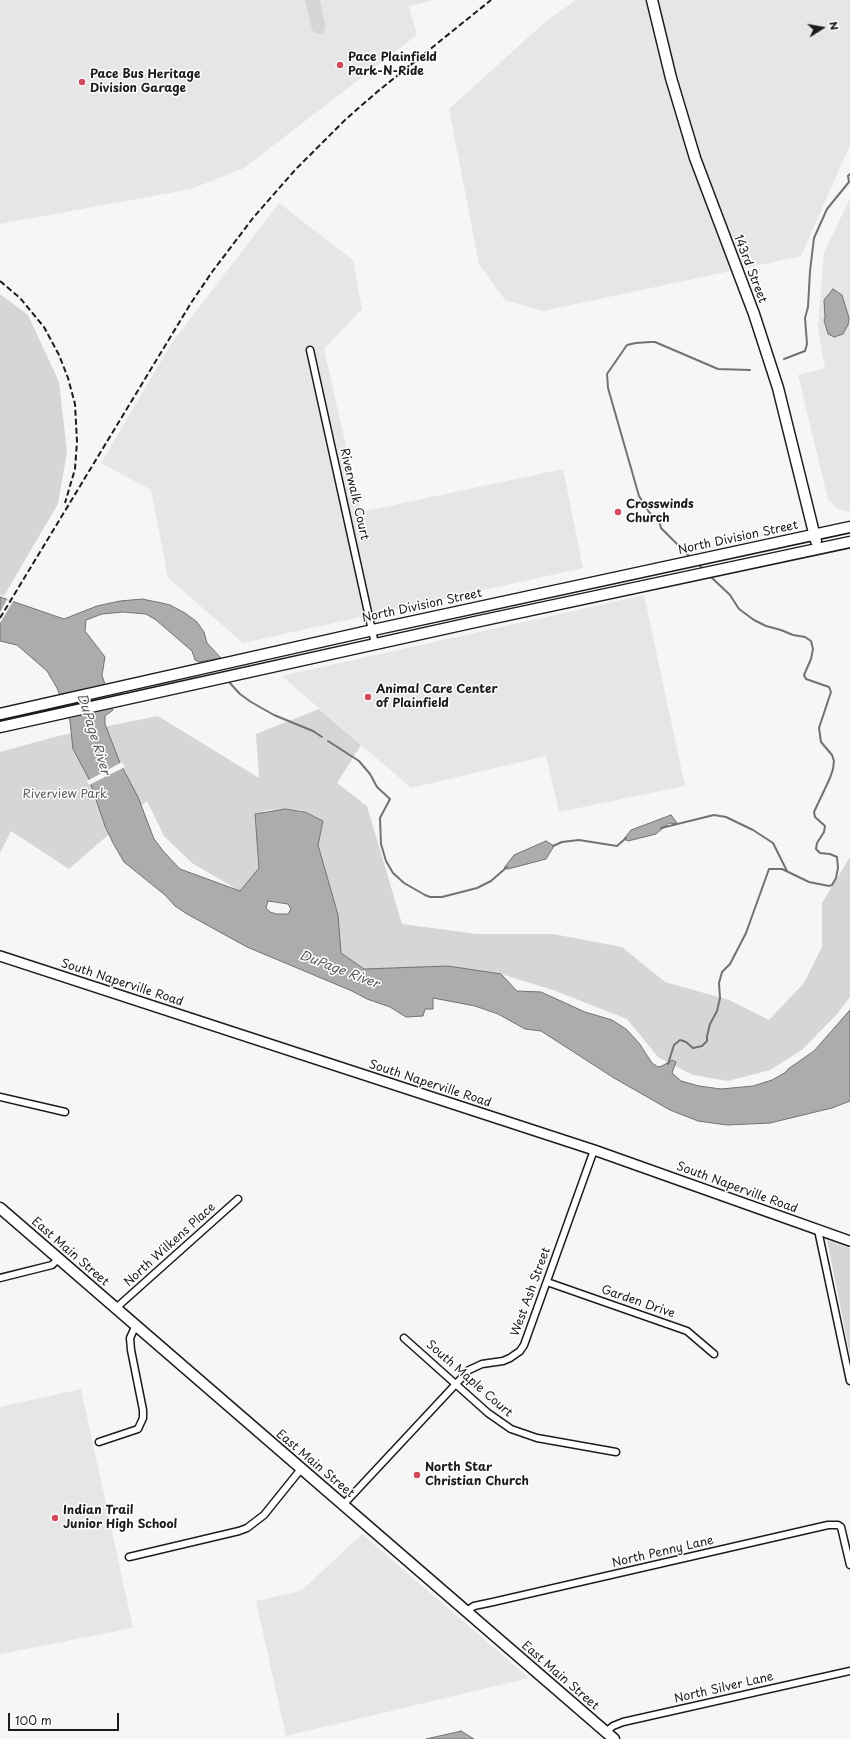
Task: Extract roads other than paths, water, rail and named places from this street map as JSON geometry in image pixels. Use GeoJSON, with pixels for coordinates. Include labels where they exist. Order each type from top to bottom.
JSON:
{"type":"FeatureCollection","features":[{"type":"Feature","properties":{"kind":"main road","name":"143rd Street"},"geometry":{"type":"LineString","coordinates":[[652,0],[671,78],[688,138],[754,314],[778,388],[818,549]]}},
{"type":"Feature","properties":{"kind":"main road","name":"North Division Street"},"geometry":{"type":"LineString","coordinates":[[0,714],[372,630],[850,528]]}},
{"type":"Feature","properties":{"kind":"main road"},"geometry":{"type":"LineString","coordinates":[[0,727],[262,668],[850,542]]}},
{"type":"Feature","properties":{"kind":"main road"},"geometry":{"type":"LineString","coordinates":[[596,581],[599,595]]}},
{"type":"Feature","properties":{"kind":"main road","name":"South Naperville Road"},"geometry":{"type":"LineString","coordinates":[[0,956],[594,1150],[850,1241]]}},
{"type":"Feature","properties":{"kind":"main road","name":"East Main Street"},"geometry":{"type":"LineString","coordinates":[[0,1208],[610,1736]]}},
{"type":"Feature","properties":{"kind":"street","name":"Riverwalk Court"},"geometry":{"type":"LineString","coordinates":[[310,350],[375,644]]}},
{"type":"Feature","properties":{"kind":"street"},"geometry":{"type":"LineString","coordinates":[[0,1097],[65,1112]]}},
{"type":"Feature","properties":{"kind":"street","name":"West Ash Street"},"geometry":{"type":"LineString","coordinates":[[343,1505],[469,1370],[476,1366],[503,1361],[520,1351],[533,1322],[594,1150]]}},
{"type":"Feature","properties":{"kind":"street","name":"North Wilkens Place"},"geometry":{"type":"LineString","coordinates":[[116,1308],[238,1199]]}},
{"type":"Feature","properties":{"kind":"street"},"geometry":{"type":"LineString","coordinates":[[818,1230],[850,1381]]}},
{"type":"Feature","properties":{"kind":"street"},"geometry":{"type":"LineString","coordinates":[[0,1278],[52,1265],[58,1258]]}},
{"type":"Feature","properties":{"kind":"street","name":"Garden Drive"},"geometry":{"type":"LineString","coordinates":[[547,1282],[687,1331],[714,1354]]}},
{"type":"Feature","properties":{"kind":"street"},"geometry":{"type":"LineString","coordinates":[[98,1442],[138,1429],[143,1418],[143,1410],[130,1350],[130,1338],[136,1325]]}},
{"type":"Feature","properties":{"kind":"street","name":"South Maple Court"},"geometry":{"type":"LineString","coordinates":[[404,1338],[488,1413],[511,1429],[537,1438],[616,1452]]}},
{"type":"Feature","properties":{"kind":"street"},"geometry":{"type":"LineString","coordinates":[[129,1557],[247,1528],[264,1515],[301,1469]]}},
{"type":"Feature","properties":{"kind":"street","name":"North Penny Lane"},"geometry":{"type":"LineString","coordinates":[[467,1612],[474,1606],[828,1525],[838,1525],[841,1527],[850,1565]]}},
{"type":"Feature","properties":{"kind":"street","name":"North Silver Lane"},"geometry":{"type":"LineString","coordinates":[[610,1736],[613,1726],[623,1722],[850,1671]]}},
{"type":"Feature","properties":{"kind":"water"},"geometry":{"type":"Polygon","coordinates":[[[833,289],[842,295],[849,318],[848,325],[843,334],[834,337],[828,334],[824,320],[824,300],[833,289]]]}},
{"type":"Feature","properties":{"kind":"water","name":"DuPage River"},"geometry":{"type":"Polygon","coordinates":[[[0,597],[64,619],[97,606],[120,601],[142,599],[170,605],[185,613],[197,622],[204,632],[207,643],[221,658],[199,662],[195,660],[192,651],[156,620],[146,614],[123,612],[102,614],[86,620],[85,631],[105,657],[102,675],[113,710],[105,716],[105,724],[120,763],[138,797],[154,839],[180,869],[240,891],[259,868],[255,814],[285,809],[305,812],[323,821],[318,845],[338,915],[341,953],[364,969],[448,966],[501,974],[517,991],[541,992],[585,1012],[612,1020],[626,1029],[639,1043],[652,1063],[658,1067],[672,1060],[676,1062],[672,1073],[681,1081],[699,1086],[721,1089],[753,1086],[772,1080],[786,1072],[814,1051],[850,1010],[850,1101],[832,1108],[770,1123],[727,1125],[698,1121],[670,1110],[614,1078],[541,1031],[525,1029],[498,1014],[475,1006],[433,998],[433,1009],[425,1009],[423,1016],[406,1017],[390,1007],[367,999],[352,991],[247,947],[175,906],[165,895],[124,862],[105,826],[89,779],[73,749],[70,721],[57,688],[47,671],[17,645],[0,641],[0,597]],[[268,901],[266,908],[270,912],[277,914],[288,914],[291,909],[288,904],[268,901]]]}},
{"type":"Feature","properties":{"kind":"water"},"geometry":{"type":"Polygon","coordinates":[[[671,815],[678,824],[669,823],[656,834],[628,841],[624,839],[631,830],[671,815]]]}},
{"type":"Feature","properties":{"kind":"water"},"geometry":{"type":"Polygon","coordinates":[[[546,841],[554,846],[546,859],[508,869],[504,868],[514,855],[546,841]]]}},
{"type":"Feature","properties":{"kind":"water"},"geometry":{"type":"Polygon","coordinates":[[[461,1731],[474,1739],[426,1739],[457,1732],[461,1731]]]}},
{"type":"Feature","properties":{"kind":"waterway"},"geometry":{"type":"LineString","coordinates":[[784,359],[805,351],[807,344],[805,318],[808,307],[814,238],[827,209],[849,182],[848,176],[850,174]]}},
{"type":"Feature","properties":{"kind":"waterway"},"geometry":{"type":"LineString","coordinates":[[691,558],[661,528],[660,524],[649,512],[639,496],[608,388],[607,374],[627,345],[650,342],[655,342],[718,369],[750,370]]}},
{"type":"Feature","properties":{"kind":"waterway"},"geometry":{"type":"LineString","coordinates":[[697,563],[704,570]]}},
{"type":"Feature","properties":{"kind":"waterway"},"geometry":{"type":"LineString","coordinates":[[668,1064],[674,1045],[680,1040],[686,1042],[693,1048],[702,1046],[707,1041],[710,1024],[717,1011],[720,998],[719,983],[722,972],[730,964],[746,933],[769,869],[782,869],[809,882],[829,886],[832,885],[836,878],[838,868],[837,857],[830,854],[820,853],[816,849],[817,843],[824,832],[825,826],[815,817],[814,812],[830,778],[834,761],[832,755],[821,742],[819,728],[831,692],[829,687],[806,679],[804,675],[811,659],[813,649],[811,641],[805,637],[793,635],[766,626],[754,620],[739,609],[730,595],[710,576]]}},
{"type":"Feature","properties":{"kind":"waterway"},"geometry":{"type":"LineString","coordinates":[[228,681],[240,694],[251,702],[274,715],[313,731],[322,737]]}},
{"type":"Feature","properties":{"kind":"waterway"},"geometry":{"type":"LineString","coordinates":[[328,741],[359,761],[370,774],[377,787],[390,799],[380,818],[381,844],[386,861],[393,873],[404,883],[430,897],[442,897],[477,888],[491,881],[507,867]]}},
{"type":"Feature","properties":{"kind":"waterway"},"geometry":{"type":"LineString","coordinates":[[661,828],[714,815],[726,817],[753,830],[773,843],[787,871]]}},
{"type":"Feature","properties":{"kind":"waterway"},"geometry":{"type":"LineString","coordinates":[[553,846],[562,842],[579,840],[617,846],[626,838]]}},
{"type":"Feature","properties":{"kind":"railway"},"geometry":{"type":"LineString","coordinates":[[0,618],[191,303],[212,272],[253,218],[295,170],[346,119],[377,92],[491,0]]}},
{"type":"Feature","properties":{"kind":"railway"},"geometry":{"type":"LineString","coordinates":[[0,281],[20,298],[44,327],[59,355],[68,378],[75,404],[77,442],[75,469],[65,503]]}},
{"type":"Feature","properties":{"kind":"place","name":"Pace Plainfield Park-N-Ride"},"geometry":{"type":"Point","coordinates":[340,65]}},
{"type":"Feature","properties":{"kind":"place","name":"Pace Bus Heritage Division Garage"},"geometry":{"type":"Point","coordinates":[82,82]}},
{"type":"Feature","properties":{"kind":"place","name":"Crosswinds Church"},"geometry":{"type":"Point","coordinates":[618,512]}},
{"type":"Feature","properties":{"kind":"place","name":"Animal Care Center of Plainfield"},"geometry":{"type":"Point","coordinates":[368,697]}},
{"type":"Feature","properties":{"kind":"place","name":"North Star Christian Church"},"geometry":{"type":"Point","coordinates":[417,1475]}},
{"type":"Feature","properties":{"kind":"place","name":"Indian Trail Junior High School"},"geometry":{"type":"Point","coordinates":[55,1518]}},
{"type":"Feature","properties":{"kind":"park label","name":"Riverview Park"},"geometry":{"type":"Point","coordinates":[65,795]}}]}
